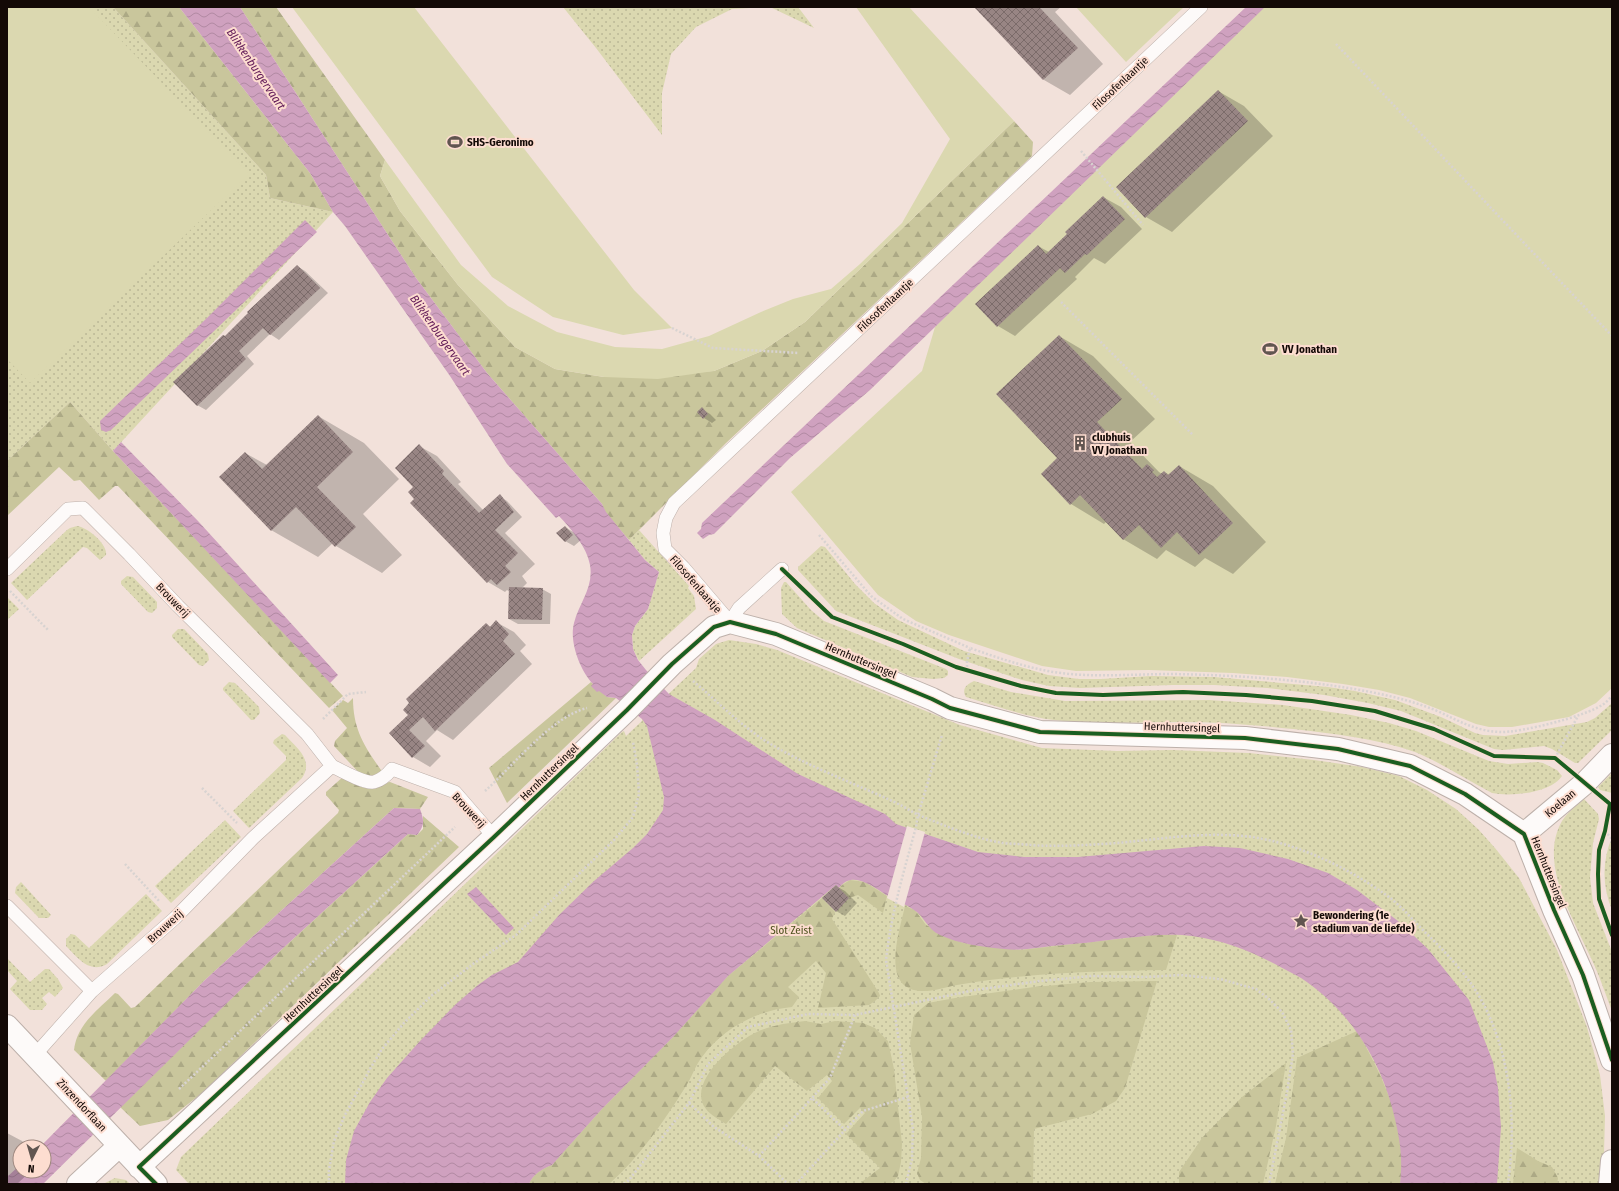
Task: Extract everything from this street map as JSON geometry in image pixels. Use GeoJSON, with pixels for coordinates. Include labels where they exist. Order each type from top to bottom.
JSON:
{"type":"FeatureCollection","features":[{"type":"Feature","properties":{"kind":"street","name":"Hernhuttersingel"},"geometry":{"type":"LineString","coordinates":[[139,1168],[494,837],[628,710],[666,670],[714,627],[730,622],[776,634],[932,699],[950,708],[1040,732],[1245,738],[1338,749],[1410,766],[1465,794],[1524,834],[1554,910],[1583,975],[1612,1060]]}},
{"type":"Feature","properties":{"kind":"street","name":"Koelaan"},"geometry":{"type":"LineString","coordinates":[[1524,834],[1585,783],[1612,756]]}},
{"type":"Feature","properties":{"kind":"street","name":"Zinzendorflaan"},"geometry":{"type":"LineString","coordinates":[[7,1026],[75,1097],[139,1168],[156,1184]]}},
{"type":"Feature","properties":{"kind":"street"},"geometry":{"type":"LineString","coordinates":[[78,1184],[115,1141]]}},
{"type":"Feature","properties":{"kind":"street"},"geometry":{"type":"LineString","coordinates":[[1610,1184],[1612,1161]]}},
{"type":"Feature","properties":{"kind":"lane","name":"Filosofenlaantje"},"geometry":{"type":"LineString","coordinates":[[730,622],[684,567],[665,549],[663,533],[666,518],[674,503],[1201,7]]}},
{"type":"Feature","properties":{"kind":"lane","name":"Brouwerij"},"geometry":{"type":"LineString","coordinates":[[7,568],[68,509],[83,508],[178,606],[307,734],[332,766],[372,782],[384,777],[392,770],[455,792],[494,837]]}},
{"type":"Feature","properties":{"kind":"lane"},"geometry":{"type":"LineString","coordinates":[[730,622],[739,608],[782,569]]}},
{"type":"Feature","properties":{"kind":"lane","name":"Brouwerij"},"geometry":{"type":"LineString","coordinates":[[35,1055],[92,991],[175,918],[253,838],[332,766]]}},
{"type":"Feature","properties":{"kind":"lane"},"geometry":{"type":"LineString","coordinates":[[7,906],[43,944],[92,991]]}},
{"type":"Feature","properties":{"kind":"path"},"geometry":{"type":"LineString","coordinates":[[1336,44],[1612,336]]}},
{"type":"Feature","properties":{"kind":"path"},"geometry":{"type":"LineString","coordinates":[[1079,149],[1144,225]]}},
{"type":"Feature","properties":{"kind":"path"},"geometry":{"type":"LineString","coordinates":[[1061,302],[1193,435]]}},
{"type":"Feature","properties":{"kind":"path"},"geometry":{"type":"LineString","coordinates":[[672,328],[713,348],[806,353]]}},
{"type":"Feature","properties":{"kind":"path"},"geometry":{"type":"LineString","coordinates":[[818,535],[871,596],[903,619],[970,648],[1027,666],[1053,672],[1085,676],[1171,674],[1240,676],[1328,685],[1383,695],[1434,710],[1476,729],[1502,733],[1523,730],[1578,716],[1602,705],[1612,696]]}},
{"type":"Feature","properties":{"kind":"path"},"geometry":{"type":"LineString","coordinates":[[7,588],[49,631]]}},
{"type":"Feature","properties":{"kind":"path"},"geometry":{"type":"LineString","coordinates":[[906,1184],[912,1159],[913,1129],[886,960],[888,935],[918,815],[950,708],[959,682],[967,671],[970,648]]}},
{"type":"Feature","properties":{"kind":"path"},"geometry":{"type":"LineString","coordinates":[[962,669],[974,672]]}},
{"type":"Feature","properties":{"kind":"path"},"geometry":{"type":"LineString","coordinates":[[666,670],[763,739],[803,762],[896,802],[918,815],[956,830],[1003,843],[1050,846],[1116,843],[1166,837],[1211,835],[1253,837],[1309,853],[1336,865],[1388,896],[1451,958],[1468,978],[1486,1010],[1500,1049],[1509,1088],[1512,1123],[1511,1163],[1508,1184]]}},
{"type":"Feature","properties":{"kind":"path"},"geometry":{"type":"LineString","coordinates":[[307,734],[348,694],[366,692]]}},
{"type":"Feature","properties":{"kind":"path"},"geometry":{"type":"LineString","coordinates":[[177,1091],[453,830],[468,806],[558,722],[577,711],[591,707]]}},
{"type":"Feature","properties":{"kind":"path"},"geometry":{"type":"LineString","coordinates":[[329,1184],[329,1170],[334,1141],[345,1115],[382,1048],[431,996],[473,964],[516,935],[615,839],[633,817],[639,794],[637,764],[628,710]]}},
{"type":"Feature","properties":{"kind":"path"},"geometry":{"type":"LineString","coordinates":[[1556,758],[1578,716]]}},
{"type":"Feature","properties":{"kind":"path"},"geometry":{"type":"LineString","coordinates":[[1548,758],[1556,758],[1585,783]]}},
{"type":"Feature","properties":{"kind":"path"},"geometry":{"type":"LineString","coordinates":[[202,788],[253,838]]}},
{"type":"Feature","properties":{"kind":"path"},"geometry":{"type":"LineString","coordinates":[[1603,837],[1606,824]]}},
{"type":"Feature","properties":{"kind":"path"},"geometry":{"type":"LineString","coordinates":[[1605,831],[1611,838],[1612,843]]}},
{"type":"Feature","properties":{"kind":"path"},"geometry":{"type":"LineString","coordinates":[[124,864],[175,918]]}},
{"type":"Feature","properties":{"kind":"path"},"geometry":{"type":"LineString","coordinates":[[624,1184],[629,1180],[689,1103],[708,1064],[748,1027],[808,1014],[856,1014],[975,990],[1040,981],[1092,976],[1147,977],[1181,974],[1220,980],[1256,989],[1282,1012],[1291,1030],[1293,1054],[1286,1099],[1269,1184]]}},
{"type":"Feature","properties":{"kind":"path"},"geometry":{"type":"LineString","coordinates":[[759,1156],[830,1078],[856,1014]]}},
{"type":"Feature","properties":{"kind":"path"},"geometry":{"type":"LineString","coordinates":[[796,1184],[863,1111],[908,1097]]}},
{"type":"Feature","properties":{"kind":"path"},"geometry":{"type":"LineString","coordinates":[[812,1098],[845,1130]]}},
{"type":"Feature","properties":{"kind":"path"},"geometry":{"type":"LineString","coordinates":[[689,1103],[714,1127],[759,1156],[788,1184]]}},
{"type":"Feature","properties":{"kind":"green space"},"geometry":{"type":"Polygon","coordinates":[[[7,7],[113,7],[266,175],[270,198],[333,212],[113,451],[70,402],[7,461],[7,7]]]}},
{"type":"Feature","properties":{"kind":"green space"},"geometry":{"type":"Polygon","coordinates":[[[7,7],[89,7],[249,174],[30,383],[7,359],[7,7]]]}},
{"type":"Feature","properties":{"kind":"green space"},"geometry":{"type":"Polygon","coordinates":[[[113,7],[179,7],[310,173],[333,212],[270,198],[266,175],[113,7]]]}},
{"type":"Feature","properties":{"kind":"green space"},"geometry":{"type":"Polygon","coordinates":[[[240,7],[276,7],[385,160],[380,176],[400,211],[458,285],[515,347],[555,369],[604,377],[714,371],[762,351],[805,322],[1014,121],[1033,142],[1032,156],[726,443],[629,540],[605,512],[602,504],[487,373],[416,278],[240,7]]]}},
{"type":"Feature","properties":{"kind":"green space","name":"SHS-Geronimo"},"geometry":{"type":"Polygon","coordinates":[[[292,7],[414,7],[634,290],[672,328],[623,335],[553,317],[492,277],[292,7]]]}},
{"type":"Feature","properties":{"kind":"green space"},"geometry":{"type":"Polygon","coordinates":[[[563,7],[770,7],[732,9],[696,27],[671,54],[662,93],[662,135],[563,7]]]}},
{"type":"Feature","properties":{"kind":"green space"},"geometry":{"type":"Polygon","coordinates":[[[770,7],[798,7],[814,28],[770,7]]]}},
{"type":"Feature","properties":{"kind":"green space"},"geometry":{"type":"Polygon","coordinates":[[[856,7],[909,7],[1014,121],[805,322],[762,351],[714,371],[658,379],[604,377],[555,369],[515,347],[458,285],[400,211],[380,176],[385,160],[461,265],[508,306],[557,332],[615,347],[662,349],[709,336],[793,299],[831,289],[860,264],[902,223],[950,139],[856,7]]]}},
{"type":"Feature","properties":{"kind":"green space"},"geometry":{"type":"Polygon","coordinates":[[[1076,7],[1184,7],[1126,62],[1076,7]]]}},
{"type":"Feature","properties":{"kind":"green space","name":"VV Jonathan"},"geometry":{"type":"Polygon","coordinates":[[[1252,7],[1612,7],[1612,688],[1596,703],[1569,717],[1512,727],[1489,727],[1476,724],[1410,698],[1379,690],[1343,684],[1287,677],[1233,673],[1149,670],[1076,671],[1042,666],[949,635],[916,621],[878,595],[791,492],[922,371],[935,327],[1252,7]]]}},
{"type":"Feature","properties":{"kind":"green space"},"geometry":{"type":"Polygon","coordinates":[[[70,402],[113,451],[343,696],[329,708],[118,486],[115,486],[99,500],[80,480],[74,481],[59,467],[7,516],[7,461],[70,402]]]}},
{"type":"Feature","properties":{"kind":"green space"},"geometry":{"type":"Polygon","coordinates":[[[77,526],[86,529],[100,541],[104,546],[106,555],[100,560],[87,548],[83,547],[27,600],[11,583],[67,530],[77,526]]]}},
{"type":"Feature","properties":{"kind":"green space"},"geometry":{"type":"Polygon","coordinates":[[[639,530],[689,586],[688,588],[694,596],[696,609],[639,661],[633,649],[632,635],[635,626],[648,609],[659,572],[645,560],[629,540],[639,530]]]}},
{"type":"Feature","properties":{"kind":"green space"},"geometry":{"type":"Polygon","coordinates":[[[821,546],[825,547],[855,584],[874,603],[898,620],[964,651],[1048,675],[1079,679],[1151,676],[1214,677],[1328,687],[1355,691],[1395,700],[1441,717],[1475,733],[1483,735],[1505,736],[1587,722],[1595,718],[1612,703],[1612,730],[1578,763],[1575,763],[1552,749],[1544,746],[1503,750],[1494,749],[1401,711],[1324,695],[1267,688],[1214,685],[1080,688],[1049,686],[1022,680],[959,659],[836,611],[798,570],[798,567],[821,546]]]}},
{"type":"Feature","properties":{"kind":"green space"},"geometry":{"type":"Polygon","coordinates":[[[127,576],[133,577],[157,602],[157,608],[152,613],[148,612],[121,584],[121,581],[127,576]]]}},
{"type":"Feature","properties":{"kind":"green space"},"geometry":{"type":"Polygon","coordinates":[[[784,582],[786,582],[811,610],[824,621],[946,669],[948,671],[948,675],[944,678],[933,679],[912,677],[797,628],[782,614],[781,588],[784,582]]]}},
{"type":"Feature","properties":{"kind":"green space"},"geometry":{"type":"Polygon","coordinates":[[[7,597],[19,609],[7,620],[7,597]]]}},
{"type":"Feature","properties":{"kind":"green space"},"geometry":{"type":"Polygon","coordinates":[[[178,629],[184,629],[208,654],[209,660],[203,666],[199,665],[172,637],[178,629]]]}},
{"type":"Feature","properties":{"kind":"green space","name":"Slot Zeist"},"geometry":{"type":"Polygon","coordinates":[[[729,640],[756,644],[777,650],[960,725],[1042,748],[1249,753],[1314,760],[1362,767],[1399,776],[1427,790],[1456,809],[1478,829],[1495,848],[1519,878],[1557,950],[1587,1027],[1600,1075],[1605,1116],[1604,1153],[1600,1184],[189,1184],[176,1170],[181,1157],[622,732],[624,731],[626,736],[642,721],[642,719],[696,668],[699,659],[716,644],[729,640]]]}},
{"type":"Feature","properties":{"kind":"green space"},"geometry":{"type":"Polygon","coordinates":[[[974,681],[1011,692],[1065,701],[1209,700],[1283,705],[1351,715],[1389,723],[1416,731],[1489,761],[1508,764],[1543,763],[1557,770],[1562,776],[1557,782],[1540,790],[1520,794],[1492,793],[1425,756],[1385,743],[1293,729],[1237,724],[1181,722],[1102,723],[1054,720],[1021,713],[966,697],[964,689],[974,681]]]}},
{"type":"Feature","properties":{"kind":"green space"},"geometry":{"type":"Polygon","coordinates":[[[229,682],[235,683],[259,707],[260,713],[254,720],[251,720],[223,690],[229,682]]]}},
{"type":"Feature","properties":{"kind":"green space"},"geometry":{"type":"Polygon","coordinates":[[[591,682],[607,697],[616,698],[507,803],[489,768],[591,682]]]}},
{"type":"Feature","properties":{"kind":"green space"},"geometry":{"type":"Polygon","coordinates":[[[353,698],[357,728],[369,753],[381,770],[381,773],[373,777],[361,775],[334,746],[335,741],[347,728],[332,710],[343,700],[348,703],[353,698]]]}},
{"type":"Feature","properties":{"kind":"green space"},"geometry":{"type":"Polygon","coordinates":[[[282,734],[285,735],[299,750],[305,760],[305,772],[302,778],[249,828],[233,811],[286,760],[286,756],[273,743],[274,740],[282,734]]]}},
{"type":"Feature","properties":{"kind":"green space"},"geometry":{"type":"Polygon","coordinates":[[[1612,773],[1612,793],[1600,790],[1598,787],[1612,773]]]}},
{"type":"Feature","properties":{"kind":"green space"},"geometry":{"type":"Polygon","coordinates":[[[344,776],[355,784],[371,789],[380,787],[390,782],[428,797],[420,809],[394,808],[205,980],[106,1081],[74,1050],[79,1033],[89,1018],[115,993],[118,994],[131,1008],[135,1007],[338,813],[339,810],[326,795],[326,792],[344,776]]]}},
{"type":"Feature","properties":{"kind":"green space"},"geometry":{"type":"Polygon","coordinates":[[[1584,799],[1598,814],[1599,819],[1593,843],[1590,877],[1593,903],[1612,952],[1612,1011],[1596,970],[1567,907],[1556,872],[1554,854],[1556,837],[1562,821],[1572,809],[1584,799]]]}},
{"type":"Feature","properties":{"kind":"green space"},"geometry":{"type":"Polygon","coordinates":[[[423,816],[459,847],[202,1093],[168,1120],[140,1126],[120,1107],[281,950],[408,834],[417,835],[423,829],[423,816]]]}},
{"type":"Feature","properties":{"kind":"green space"},"geometry":{"type":"Polygon","coordinates":[[[225,820],[241,837],[171,903],[155,886],[225,820]]]}},
{"type":"Feature","properties":{"kind":"green space"},"geometry":{"type":"Polygon","coordinates":[[[1612,837],[1612,910],[1606,892],[1604,874],[1606,855],[1612,837]]]}},
{"type":"Feature","properties":{"kind":"green space"},"geometry":{"type":"Polygon","coordinates":[[[850,880],[865,882],[887,896],[883,913],[858,895],[849,898],[839,888],[850,880]]]}},
{"type":"Feature","properties":{"kind":"green space"},"geometry":{"type":"Polygon","coordinates":[[[21,882],[51,915],[48,918],[39,918],[15,893],[16,887],[21,882]]]}},
{"type":"Feature","properties":{"kind":"green space"},"geometry":{"type":"Polygon","coordinates":[[[146,894],[162,911],[107,964],[101,967],[89,966],[80,960],[66,946],[66,939],[71,934],[75,935],[89,948],[146,894]]]}},
{"type":"Feature","properties":{"kind":"green space"},"geometry":{"type":"Polygon","coordinates":[[[822,898],[835,912],[832,919],[879,993],[880,996],[875,1001],[869,1005],[818,1008],[826,973],[816,961],[788,987],[799,997],[792,1007],[754,1016],[742,1022],[720,1037],[700,1060],[686,1086],[651,1138],[631,1162],[609,1184],[529,1184],[538,1172],[552,1165],[601,1110],[673,1037],[728,976],[822,898]]]}},
{"type":"Feature","properties":{"kind":"green space"},"geometry":{"type":"Polygon","coordinates":[[[905,906],[915,910],[926,925],[963,943],[1020,950],[1154,935],[1177,935],[1166,970],[1035,975],[983,981],[923,991],[910,989],[904,985],[899,978],[896,969],[896,947],[905,906]]]}},
{"type":"Feature","properties":{"kind":"green space"},"geometry":{"type":"Polygon","coordinates":[[[7,958],[30,982],[45,969],[49,969],[58,979],[63,988],[55,997],[49,992],[42,998],[47,1004],[42,1010],[30,1010],[10,989],[17,981],[7,970],[7,958]]]}},
{"type":"Feature","properties":{"kind":"green space"},"geometry":{"type":"Polygon","coordinates":[[[1157,981],[1125,1088],[1116,1101],[1092,1114],[1034,1129],[1033,1184],[926,1184],[920,1180],[917,1173],[921,1158],[922,1117],[910,1043],[914,1015],[928,1003],[1034,987],[1090,982],[1157,981]]]}},
{"type":"Feature","properties":{"kind":"green space"},"geometry":{"type":"Polygon","coordinates":[[[805,1021],[821,1024],[835,1021],[863,1023],[875,1028],[888,1041],[894,1069],[902,1144],[901,1162],[898,1176],[889,1184],[859,1184],[880,1168],[846,1134],[865,1113],[860,1108],[844,1124],[818,1098],[832,1081],[827,1075],[807,1091],[775,1066],[726,1124],[706,1109],[701,1099],[702,1087],[707,1076],[726,1053],[737,1044],[757,1032],[780,1025],[805,1021]]]}},
{"type":"Feature","properties":{"kind":"green space"},"geometry":{"type":"Polygon","coordinates":[[[1357,1031],[1381,1078],[1394,1111],[1401,1146],[1402,1166],[1400,1184],[1275,1184],[1286,1138],[1297,1058],[1357,1031]]]}},
{"type":"Feature","properties":{"kind":"green space"},"geometry":{"type":"Polygon","coordinates":[[[1286,1063],[1276,1126],[1263,1184],[1179,1184],[1179,1172],[1202,1138],[1242,1097],[1286,1063]]]}},
{"type":"Feature","properties":{"kind":"green space"},"geometry":{"type":"Polygon","coordinates":[[[1517,1148],[1538,1161],[1552,1167],[1558,1178],[1557,1184],[1513,1184],[1517,1148]]]}},
{"type":"Feature","properties":{"kind":"green space"},"geometry":{"type":"Polygon","coordinates":[[[115,1178],[126,1180],[130,1184],[103,1184],[115,1178]]]}},
{"type":"Feature","properties":{"kind":"water","name":"Blikkenburgervaart"},"geometry":{"type":"Polygon","coordinates":[[[179,7],[240,7],[416,278],[487,373],[602,504],[606,512],[645,560],[659,572],[648,609],[635,626],[632,635],[633,649],[638,660],[646,670],[669,694],[715,720],[798,774],[885,814],[896,824],[978,852],[1024,857],[1078,857],[1204,846],[1240,848],[1288,859],[1328,873],[1357,890],[1398,921],[1428,949],[1469,1000],[1493,1062],[1498,1088],[1501,1127],[1497,1184],[1400,1184],[1401,1156],[1393,1111],[1380,1072],[1370,1054],[1347,1019],[1318,990],[1298,976],[1265,959],[1224,943],[1184,935],[1142,936],[1010,950],[971,945],[940,935],[911,908],[864,882],[851,880],[839,888],[836,885],[728,976],[673,1037],[601,1110],[552,1165],[538,1172],[529,1184],[345,1184],[346,1160],[354,1131],[370,1102],[387,1078],[456,1004],[492,975],[518,962],[559,915],[594,881],[647,834],[663,810],[664,797],[647,726],[642,719],[616,698],[607,697],[599,691],[597,692],[591,686],[593,684],[580,664],[574,647],[574,623],[588,588],[591,573],[588,558],[582,545],[559,516],[556,518],[507,464],[450,376],[345,226],[333,212],[310,173],[179,7]]]}},
{"type":"Feature","properties":{"kind":"water"},"geometry":{"type":"Polygon","coordinates":[[[1246,7],[1265,7],[870,390],[790,458],[714,534],[703,539],[697,533],[701,529],[702,523],[1246,7]]]}},
{"type":"Feature","properties":{"kind":"water"},"geometry":{"type":"Polygon","coordinates":[[[305,220],[317,232],[111,430],[106,432],[101,430],[100,421],[208,317],[305,220]]]}},
{"type":"Feature","properties":{"kind":"water"},"geometry":{"type":"Polygon","coordinates":[[[121,442],[198,521],[338,675],[330,683],[113,451],[121,442]]]}},
{"type":"Feature","properties":{"kind":"water"},"geometry":{"type":"Polygon","coordinates":[[[394,808],[420,809],[423,822],[417,835],[408,834],[281,950],[52,1175],[52,1139],[48,1139],[205,980],[394,808]]]}},
{"type":"Feature","properties":{"kind":"water"},"geometry":{"type":"Polygon","coordinates":[[[476,887],[514,928],[506,935],[467,894],[476,887]]]}},
{"type":"Feature","properties":{"kind":"water"},"geometry":{"type":"Polygon","coordinates":[[[12,1172],[12,1179],[48,1179],[43,1184],[7,1184],[7,1177],[12,1172]]]}},
{"type":"Feature","properties":{"kind":"pier"},"geometry":{"type":"Polygon","coordinates":[[[907,826],[925,832],[904,907],[887,898],[907,826]]]}},
{"type":"Feature","properties":{"kind":"building"},"geometry":{"type":"Polygon","coordinates":[[[974,7],[1039,7],[1078,48],[1043,80],[974,7]]]}},
{"type":"Feature","properties":{"kind":"building"},"geometry":{"type":"Polygon","coordinates":[[[1218,90],[1248,121],[1145,218],[1116,187],[1218,90]]]}},
{"type":"Feature","properties":{"kind":"building"},"geometry":{"type":"Polygon","coordinates":[[[1103,196],[1125,219],[1087,255],[1085,254],[1065,273],[1060,268],[997,327],[975,304],[1038,245],[1046,254],[1067,234],[1065,232],[1103,196]]]}},
{"type":"Feature","properties":{"kind":"building"},"geometry":{"type":"Polygon","coordinates":[[[297,265],[320,288],[270,335],[263,328],[239,351],[246,359],[197,406],[173,382],[223,335],[225,336],[248,313],[247,312],[297,265]]]}},
{"type":"Feature","properties":{"kind":"building","name":"clubhuis VV Jonathan"},"geometry":{"type":"Polygon","coordinates":[[[1059,335],[1122,399],[1097,422],[1142,469],[1147,464],[1154,470],[1152,472],[1157,477],[1164,471],[1168,475],[1179,465],[1233,523],[1199,555],[1177,532],[1161,548],[1139,525],[1123,540],[1080,495],[1070,505],[1041,474],[1057,458],[996,394],[1059,335]]]}},
{"type":"Feature","properties":{"kind":"building"},"geometry":{"type":"Polygon","coordinates":[[[702,407],[708,414],[703,419],[697,412],[702,407]]]}},
{"type":"Feature","properties":{"kind":"building"},"geometry":{"type":"Polygon","coordinates":[[[318,415],[353,452],[317,487],[356,527],[335,547],[296,507],[271,531],[219,477],[245,452],[262,469],[318,415]]]}},
{"type":"Feature","properties":{"kind":"building"},"geometry":{"type":"Polygon","coordinates":[[[419,444],[444,471],[442,474],[479,513],[500,494],[514,512],[495,530],[518,553],[505,566],[511,572],[497,585],[491,579],[487,583],[410,503],[414,499],[408,492],[413,487],[395,468],[419,444]]]}},
{"type":"Feature","properties":{"kind":"building"},"geometry":{"type":"Polygon","coordinates":[[[565,526],[573,535],[565,542],[556,533],[565,526]]]}},
{"type":"Feature","properties":{"kind":"building"},"geometry":{"type":"Polygon","coordinates":[[[509,587],[543,588],[542,620],[508,619],[509,587]]]}},
{"type":"Feature","properties":{"kind":"building"},"geometry":{"type":"Polygon","coordinates":[[[496,620],[509,634],[503,641],[515,654],[435,731],[423,717],[409,730],[425,746],[412,758],[389,733],[408,715],[403,710],[409,703],[406,699],[486,623],[490,627],[496,620]]]}},
{"type":"Feature","properties":{"kind":"building"},"geometry":{"type":"Polygon","coordinates":[[[836,885],[849,898],[836,912],[822,898],[836,885]]]}},
{"type":"Feature","properties":{"kind":"cycle path"},"geometry":{"type":"LineString","coordinates":[[782,569],[832,617],[903,644],[956,667],[1021,686],[1056,693],[1103,695],[1183,692],[1246,695],[1312,701],[1375,711],[1434,729],[1494,756],[1555,758],[1610,804]]}},
{"type":"Feature","properties":{"kind":"cycle path"},"geometry":{"type":"LineString","coordinates":[[156,1184],[139,1167],[494,837],[627,710],[672,664],[714,627],[730,622],[776,634],[932,699],[950,708],[1040,732],[1245,738],[1338,749],[1410,766],[1465,794],[1524,834],[1554,910],[1583,975],[1612,1060]]}},
{"type":"Feature","properties":{"kind":"cycle path"},"geometry":{"type":"LineString","coordinates":[[1610,804],[1605,831],[1599,850],[1598,874],[1599,899],[1612,935]]}},
{"type":"Feature","properties":{"kind":"place","name":"SHS-Geronimo"},"geometry":{"type":"Point","coordinates":[455,142]}},
{"type":"Feature","properties":{"kind":"place","name":"VV Jonathan"},"geometry":{"type":"Point","coordinates":[1270,349]}},
{"type":"Feature","properties":{"kind":"place","name":"clubhuis VV Jonathan"},"geometry":{"type":"Point","coordinates":[1080,443]}},
{"type":"Feature","properties":{"kind":"place","name":"Bewondering (1e stadium van de liefde)"},"geometry":{"type":"Point","coordinates":[1301,921]}}]}
